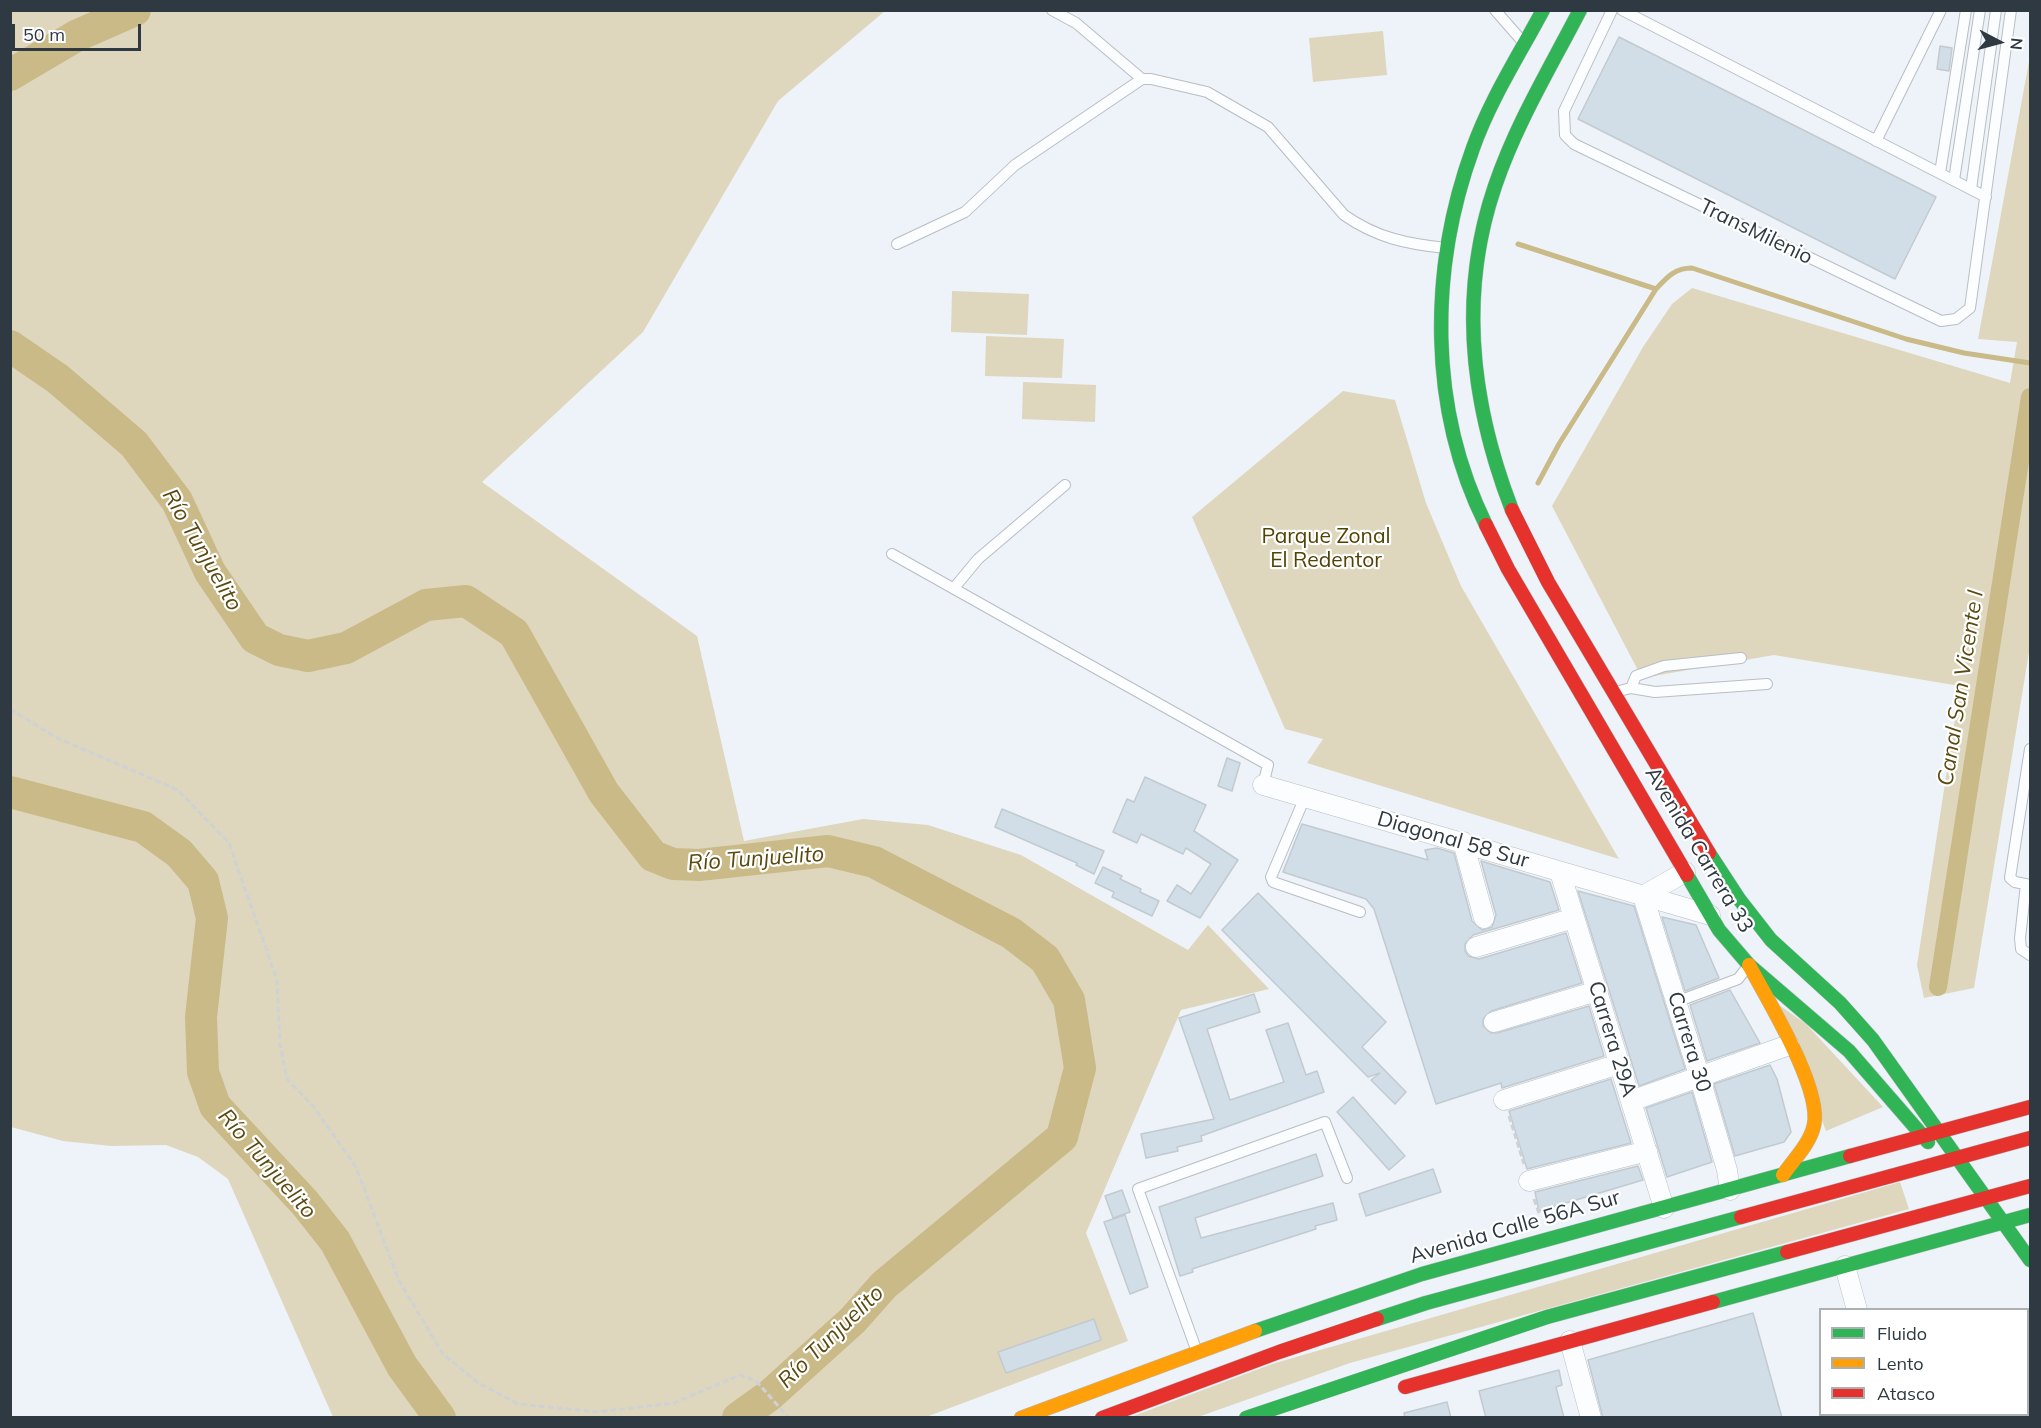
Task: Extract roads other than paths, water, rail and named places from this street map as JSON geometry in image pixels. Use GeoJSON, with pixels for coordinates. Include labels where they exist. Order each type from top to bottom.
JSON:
{"type":"FeatureCollection","features":[{"type":"Feature","properties":{"kind":"main road","name":"Avenida Carrera 33"},"geometry":{"type":"LineString","coordinates":[[1543,10],[1493,102],[1473,148],[1459,190],[1446,248],[1440,323],[1440,358],[1444,392],[1465,475],[1495,545],[1698,864],[1738,899],[1771,940],[1840,1003],[1873,1040],[1940,1131],[1952,1159]]}},
{"type":"Feature","properties":{"kind":"main road","name":"Avenida Carrera 33"},"geometry":{"type":"LineString","coordinates":[[1580,10],[1505,160],[1487,211],[1476,260],[1472,316],[1475,383],[1492,458],[1514,514],[1616,692],[1698,864],[1710,915],[1732,947],[1749,965],[1849,1051],[1922,1136],[1952,1159],[2004,1222],[2031,1260]]}},
{"type":"Feature","properties":{"kind":"main road"},"geometry":{"type":"LineString","coordinates":[[1710,915],[1771,940]]}},
{"type":"Feature","properties":{"kind":"main road"},"geometry":{"type":"LineString","coordinates":[[1749,965],[1812,1095],[1815,1119],[1810,1137],[1783,1175]]}},
{"type":"Feature","properties":{"kind":"main road","name":"Avenida Calle 56A Sur"},"geometry":{"type":"LineString","coordinates":[[1021,1418],[1400,1282],[2031,1107]]}},
{"type":"Feature","properties":{"kind":"main road"},"geometry":{"type":"LineString","coordinates":[[1102,1418],[1279,1352],[1426,1303],[2031,1138]]}},
{"type":"Feature","properties":{"kind":"main road"},"geometry":{"type":"LineString","coordinates":[[1246,1418],[1546,1317],[2031,1186]]}},
{"type":"Feature","properties":{"kind":"main road"},"geometry":{"type":"LineString","coordinates":[[1390,1391],[2031,1215]]}},
{"type":"Feature","properties":{"kind":"main road"},"geometry":{"type":"LineString","coordinates":[[1583,1230],[1650,1241]]}},
{"type":"Feature","properties":{"kind":"main road"},"geometry":{"type":"LineString","coordinates":[[1646,1290],[1731,1297]]}},
{"type":"Feature","properties":{"kind":"main road"},"geometry":{"type":"LineString","coordinates":[[1102,1418],[1197,1353]]}},
{"type":"Feature","properties":{"kind":"street","name":"Diagonal 58 Sur"},"geometry":{"type":"LineString","coordinates":[[1263,785],[1710,915]]}},
{"type":"Feature","properties":{"kind":"street"},"geometry":{"type":"LineString","coordinates":[[1463,842],[1484,918]]}},
{"type":"Feature","properties":{"kind":"street"},"geometry":{"type":"LineString","coordinates":[[1644,896],[1698,864]]}},
{"type":"Feature","properties":{"kind":"street","name":"Carrera 29A"},"geometry":{"type":"LineString","coordinates":[[1560,872],[1664,1208]]}},
{"type":"Feature","properties":{"kind":"street","name":"Carrera 30"},"geometry":{"type":"LineString","coordinates":[[1644,896],[1727,1170],[1730,1190]]}},
{"type":"Feature","properties":{"kind":"street"},"geometry":{"type":"LineString","coordinates":[[1476,947],[1574,918]]}},
{"type":"Feature","properties":{"kind":"street"},"geometry":{"type":"LineString","coordinates":[[1494,1022],[1598,991]]}},
{"type":"Feature","properties":{"kind":"street"},"geometry":{"type":"LineString","coordinates":[[1631,1101],[1789,1045]]}},
{"type":"Feature","properties":{"kind":"street"},"geometry":{"type":"LineString","coordinates":[[1504,1100],[1620,1064]]}},
{"type":"Feature","properties":{"kind":"street"},"geometry":{"type":"LineString","coordinates":[[1528,1181],[1647,1151]]}},
{"type":"Feature","properties":{"kind":"street"},"geometry":{"type":"LineString","coordinates":[[1845,1266],[1856,1308]]}},
{"type":"Feature","properties":{"kind":"street"},"geometry":{"type":"LineString","coordinates":[[1570,1341],[1591,1418]]}},
{"type":"Feature","properties":{"kind":"lane"},"geometry":{"type":"LineString","coordinates":[[1052,10],[1076,23],[1142,79],[1167,81],[1207,92],[1268,127],[1344,215],[1358,225],[1400,243],[1446,248]]}},
{"type":"Feature","properties":{"kind":"lane"},"geometry":{"type":"LineString","coordinates":[[1495,10],[1525,44]]}},
{"type":"Feature","properties":{"kind":"lane","name":"TransMilenio"},"geometry":{"type":"LineString","coordinates":[[1612,10],[1564,111],[1565,135],[1574,144],[1941,321],[1956,319],[1970,308],[2012,10]]}},
{"type":"Feature","properties":{"kind":"lane"},"geometry":{"type":"LineString","coordinates":[[1622,10],[1986,197]]}},
{"type":"Feature","properties":{"kind":"lane"},"geometry":{"type":"LineString","coordinates":[[1876,141],[1941,10]]}},
{"type":"Feature","properties":{"kind":"lane"},"geometry":{"type":"LineString","coordinates":[[1940,173],[1966,10]]}},
{"type":"Feature","properties":{"kind":"lane"},"geometry":{"type":"LineString","coordinates":[[1954,180],[1980,10]]}},
{"type":"Feature","properties":{"kind":"lane"},"geometry":{"type":"LineString","coordinates":[[1971,189],[1996,10]]}},
{"type":"Feature","properties":{"kind":"lane"},"geometry":{"type":"LineString","coordinates":[[897,243],[965,212],[1015,165],[1142,79]]}},
{"type":"Feature","properties":{"kind":"lane"},"geometry":{"type":"LineString","coordinates":[[954,588],[978,559],[1065,485]]}},
{"type":"Feature","properties":{"kind":"lane"},"geometry":{"type":"LineString","coordinates":[[892,554],[1269,765],[1263,785]]}},
{"type":"Feature","properties":{"kind":"lane"},"geometry":{"type":"LineString","coordinates":[[1631,688],[1638,675],[1664,666],[1718,663],[1741,658]]}},
{"type":"Feature","properties":{"kind":"lane"},"geometry":{"type":"LineString","coordinates":[[1616,692],[1631,688],[1655,692],[1767,684]]}},
{"type":"Feature","properties":{"kind":"lane"},"geometry":{"type":"LineString","coordinates":[[2031,749],[2010,878],[2028,885],[2020,938],[2021,949],[2031,954]]}},
{"type":"Feature","properties":{"kind":"lane"},"geometry":{"type":"LineString","coordinates":[[1305,797],[1271,877],[1273,882],[1360,912]]}},
{"type":"Feature","properties":{"kind":"lane"},"geometry":{"type":"LineString","coordinates":[[1676,1002],[1738,979],[1749,965]]}},
{"type":"Feature","properties":{"kind":"lane"},"geometry":{"type":"LineString","coordinates":[[1197,1353],[1138,1189],[1325,1122],[1347,1178]]}},
{"type":"Feature","properties":{"kind":"waterway","name":"Río Tunjuelito"},"geometry":{"type":"LineString","coordinates":[[10,75],[76,36],[135,10]]}},
{"type":"Feature","properties":{"kind":"waterway"},"geometry":{"type":"LineString","coordinates":[[1518,244],[1656,289]]}},
{"type":"Feature","properties":{"kind":"waterway"},"geometry":{"type":"LineString","coordinates":[[1538,483],[1559,444],[1656,289],[1676,271],[1692,268],[1906,339],[1964,353],[2030,363]]}},
{"type":"Feature","properties":{"kind":"waterway","name":"Río Tunjuelito"},"geometry":{"type":"LineString","coordinates":[[10,346],[58,379],[134,444],[177,501],[210,572],[255,638],[279,650],[308,656],[346,648],[426,605],[466,601],[514,633],[604,793],[653,856],[673,864],[699,865],[828,851],[874,862],[1011,933],[1045,959],[1069,1000],[1080,1068],[1062,1137],[884,1285],[853,1320],[770,1395],[738,1418]]}},
{"type":"Feature","properties":{"kind":"waterway","name":"Canal San Vicente I"},"geometry":{"type":"LineString","coordinates":[[1938,987],[2030,397]]}},
{"type":"Feature","properties":{"kind":"waterway","name":"Río Tunjuelito"},"geometry":{"type":"LineString","coordinates":[[10,792],[143,827],[179,853],[203,881],[212,918],[201,1017],[203,1072],[215,1106],[305,1203],[335,1241],[402,1366],[440,1418]]}},
{"type":"Feature","properties":{"kind":"park label","name":"Parque Zonal El Redentor"},"geometry":{"type":"Point","coordinates":[1326,549]}}]}
